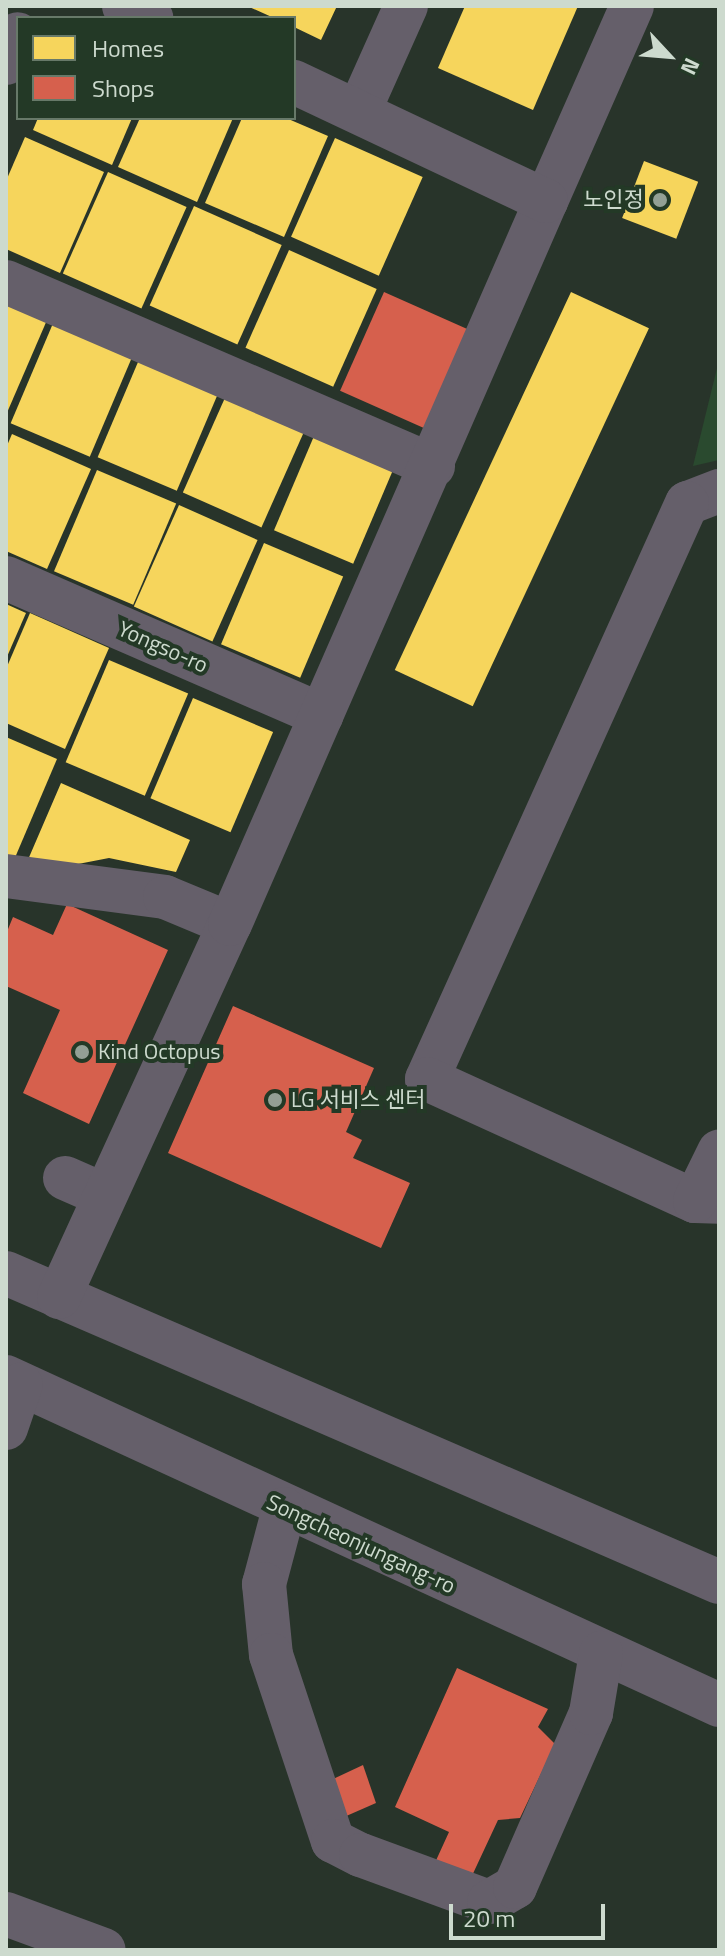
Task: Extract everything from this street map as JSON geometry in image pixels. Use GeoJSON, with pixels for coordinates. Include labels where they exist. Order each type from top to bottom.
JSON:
{"type":"FeatureCollection","features":[{"type":"Feature","properties":{"kind":"street"},"geometry":{"type":"LineString","coordinates":[[124,6],[146,16]]}},
{"type":"Feature","properties":{"kind":"street"},"geometry":{"type":"LineString","coordinates":[[359,111],[406,6]]}},
{"type":"Feature","properties":{"kind":"street"},"geometry":{"type":"LineString","coordinates":[[59,1297],[85,1187],[230,924],[632,6]]}},
{"type":"Feature","properties":{"kind":"street"},"geometry":{"type":"LineString","coordinates":[[6,63],[16,39]]}},
{"type":"Feature","properties":{"kind":"street"},"geometry":{"type":"LineString","coordinates":[[296,83],[546,201]]}},
{"type":"Feature","properties":{"kind":"street"},"geometry":{"type":"LineString","coordinates":[[6,282],[433,466]]}},
{"type":"Feature","properties":{"kind":"street"},"geometry":{"type":"LineString","coordinates":[[719,491],[687,503],[427,1079],[707,1201],[719,1152]]}},
{"type":"Feature","properties":{"kind":"street","name":"Yongso-ro"},"geometry":{"type":"LineString","coordinates":[[6,578],[321,715]]}},
{"type":"Feature","properties":{"kind":"street"},"geometry":{"type":"LineString","coordinates":[[6,876],[165,897],[230,924]]}},
{"type":"Feature","properties":{"kind":"street"},"geometry":{"type":"LineString","coordinates":[[6,1273],[719,1582]]}},
{"type":"Feature","properties":{"kind":"street"},"geometry":{"type":"LineString","coordinates":[[6,1428],[13,1380]]}},
{"type":"Feature","properties":{"kind":"street","name":"Songcheonjungang-ro"},"geometry":{"type":"LineString","coordinates":[[13,1380],[284,1509],[719,1705]]}},
{"type":"Feature","properties":{"kind":"street"},"geometry":{"type":"LineString","coordinates":[[284,1509],[264,1584],[271,1655],[333,1841],[361,1855],[489,1902],[515,1887],[591,1713],[601,1653]]}},
{"type":"Feature","properties":{"kind":"street"},"geometry":{"type":"LineString","coordinates":[[6,1914],[104,1950]]}},
{"type":"Feature","properties":{"kind":"green space"},"geometry":{"type":"Polygon","coordinates":[[[719,360],[719,460],[693,466],[719,360]]]}},
{"type":"Feature","properties":{"kind":"building: Homes"},"geometry":{"type":"Polygon","coordinates":[[[247,6],[337,6],[321,40],[296,28],[296,16],[270,16],[247,6]]]}},
{"type":"Feature","properties":{"kind":"building: Homes"},"geometry":{"type":"Polygon","coordinates":[[[465,6],[578,6],[533,110],[438,68],[465,6]]]}},
{"type":"Feature","properties":{"kind":"building: Homes"},"geometry":{"type":"Polygon","coordinates":[[[37,120],[131,120],[112,165],[33,130],[37,120]]]}},
{"type":"Feature","properties":{"kind":"building: Homes"},"geometry":{"type":"Polygon","coordinates":[[[139,120],[232,120],[197,202],[118,167],[139,120]]]}},
{"type":"Feature","properties":{"kind":"building: Homes"},"geometry":{"type":"Polygon","coordinates":[[[241,120],[291,120],[328,136],[284,237],[205,203],[241,120]]]}},
{"type":"Feature","properties":{"kind":"building: Homes"},"geometry":{"type":"Polygon","coordinates":[[[25,137],[104,172],[60,273],[6,249],[6,181],[25,137]]]}},
{"type":"Feature","properties":{"kind":"building: Homes"},"geometry":{"type":"Polygon","coordinates":[[[335,138],[423,177],[379,276],[291,237],[335,138]]]}},
{"type":"Feature","properties":{"kind":"building: Homes","name":"노인정"},"geometry":{"type":"Polygon","coordinates":[[[644,161],[698,182],[676,239],[622,218],[644,161]]]}},
{"type":"Feature","properties":{"kind":"building: Homes"},"geometry":{"type":"Polygon","coordinates":[[[108,172],[187,207],[141,308],[63,273],[108,172]]]}},
{"type":"Feature","properties":{"kind":"building: Homes"},"geometry":{"type":"Polygon","coordinates":[[[194,206],[282,245],[237,345],[150,306],[194,206]]]}},
{"type":"Feature","properties":{"kind":"building: Homes"},"geometry":{"type":"Polygon","coordinates":[[[289,250],[377,289],[333,387],[245,348],[289,250]]]}},
{"type":"Feature","properties":{"kind":"building: Homes"},"geometry":{"type":"Polygon","coordinates":[[[571,292],[649,328],[473,706],[395,670],[571,292]]]}},
{"type":"Feature","properties":{"kind":"building: Homes"},"geometry":{"type":"Polygon","coordinates":[[[6,302],[47,320],[6,415],[6,302]]]}},
{"type":"Feature","properties":{"kind":"building: Homes"},"geometry":{"type":"Polygon","coordinates":[[[54,321],[133,355],[90,457],[11,423],[54,321]]]}},
{"type":"Feature","properties":{"kind":"building: Homes"},"geometry":{"type":"Polygon","coordinates":[[[141,355],[220,389],[177,491],[98,457],[141,355]]]}},
{"type":"Feature","properties":{"kind":"building: Homes"},"geometry":{"type":"Polygon","coordinates":[[[228,391],[307,426],[261,527],[183,492],[228,391]]]}},
{"type":"Feature","properties":{"kind":"building: Homes"},"geometry":{"type":"Polygon","coordinates":[[[317,429],[396,463],[353,564],[274,530],[317,429]]]}},
{"type":"Feature","properties":{"kind":"building: Homes"},"geometry":{"type":"Polygon","coordinates":[[[12,434],[91,469],[47,569],[6,551],[6,448],[12,434]]]}},
{"type":"Feature","properties":{"kind":"building: Homes"},"geometry":{"type":"Polygon","coordinates":[[[97,470],[176,504],[133,605],[54,571],[97,470]]]}},
{"type":"Feature","properties":{"kind":"building: Homes"},"geometry":{"type":"Polygon","coordinates":[[[179,505],[258,540],[212,641],[134,606],[179,505]]]}},
{"type":"Feature","properties":{"kind":"building: Homes"},"geometry":{"type":"Polygon","coordinates":[[[264,543],[343,577],[300,678],[221,644],[264,543]]]}},
{"type":"Feature","properties":{"kind":"building: Homes"},"geometry":{"type":"Polygon","coordinates":[[[6,604],[26,613],[6,659],[6,604]]]}},
{"type":"Feature","properties":{"kind":"building: Homes"},"geometry":{"type":"Polygon","coordinates":[[[30,613],[109,648],[65,749],[6,723],[6,669],[30,613]]]}},
{"type":"Feature","properties":{"kind":"building: Homes"},"geometry":{"type":"Polygon","coordinates":[[[109,660],[188,694],[145,796],[66,762],[109,660]]]}},
{"type":"Feature","properties":{"kind":"building: Homes"},"geometry":{"type":"Polygon","coordinates":[[[193,698],[273,732],[230,832],[150,798],[193,698]]]}},
{"type":"Feature","properties":{"kind":"building: Homes"},"geometry":{"type":"Polygon","coordinates":[[[6,737],[57,759],[14,860],[6,856],[6,737]]]}},
{"type":"Feature","properties":{"kind":"building: Homes"},"geometry":{"type":"Polygon","coordinates":[[[61,783],[190,840],[176,872],[109,858],[47,870],[27,862],[61,783]]]}},
{"type":"Feature","properties":{"kind":"building: Shops"},"geometry":{"type":"Polygon","coordinates":[[[384,292],[472,331],[428,430],[340,391],[384,292]]]}},
{"type":"Feature","properties":{"kind":"building: Shops","name":"Kind Octopus"},"geometry":{"type":"Polygon","coordinates":[[[67,904],[168,950],[89,1124],[23,1093],[60,1010],[6,986],[6,934],[13,917],[53,935],[67,904]]]}},
{"type":"Feature","properties":{"kind":"building: Shops","name":"LG 서비스 센터"},"geometry":{"type":"Polygon","coordinates":[[[233,1006],[374,1068],[346,1132],[362,1140],[353,1158],[410,1183],[381,1248],[168,1153],[233,1006]]]}},
{"type":"Feature","properties":{"kind":"building: Shops"},"geometry":{"type":"Polygon","coordinates":[[[457,1668],[548,1709],[538,1727],[555,1744],[520,1818],[498,1820],[470,1880],[433,1867],[449,1832],[395,1807],[457,1668]]]}},
{"type":"Feature","properties":{"kind":"building: Shops"},"geometry":{"type":"Polygon","coordinates":[[[363,1765],[376,1803],[344,1817],[331,1780],[363,1765]]]}},
{"type":"Feature","properties":{"kind":"place","name":"노인정"},"geometry":{"type":"Point","coordinates":[660,200]}},
{"type":"Feature","properties":{"kind":"place","name":"Kind Octopus"},"geometry":{"type":"Point","coordinates":[82,1052]}},
{"type":"Feature","properties":{"kind":"place","name":"LG 서비스 센터"},"geometry":{"type":"Point","coordinates":[275,1100]}}]}
